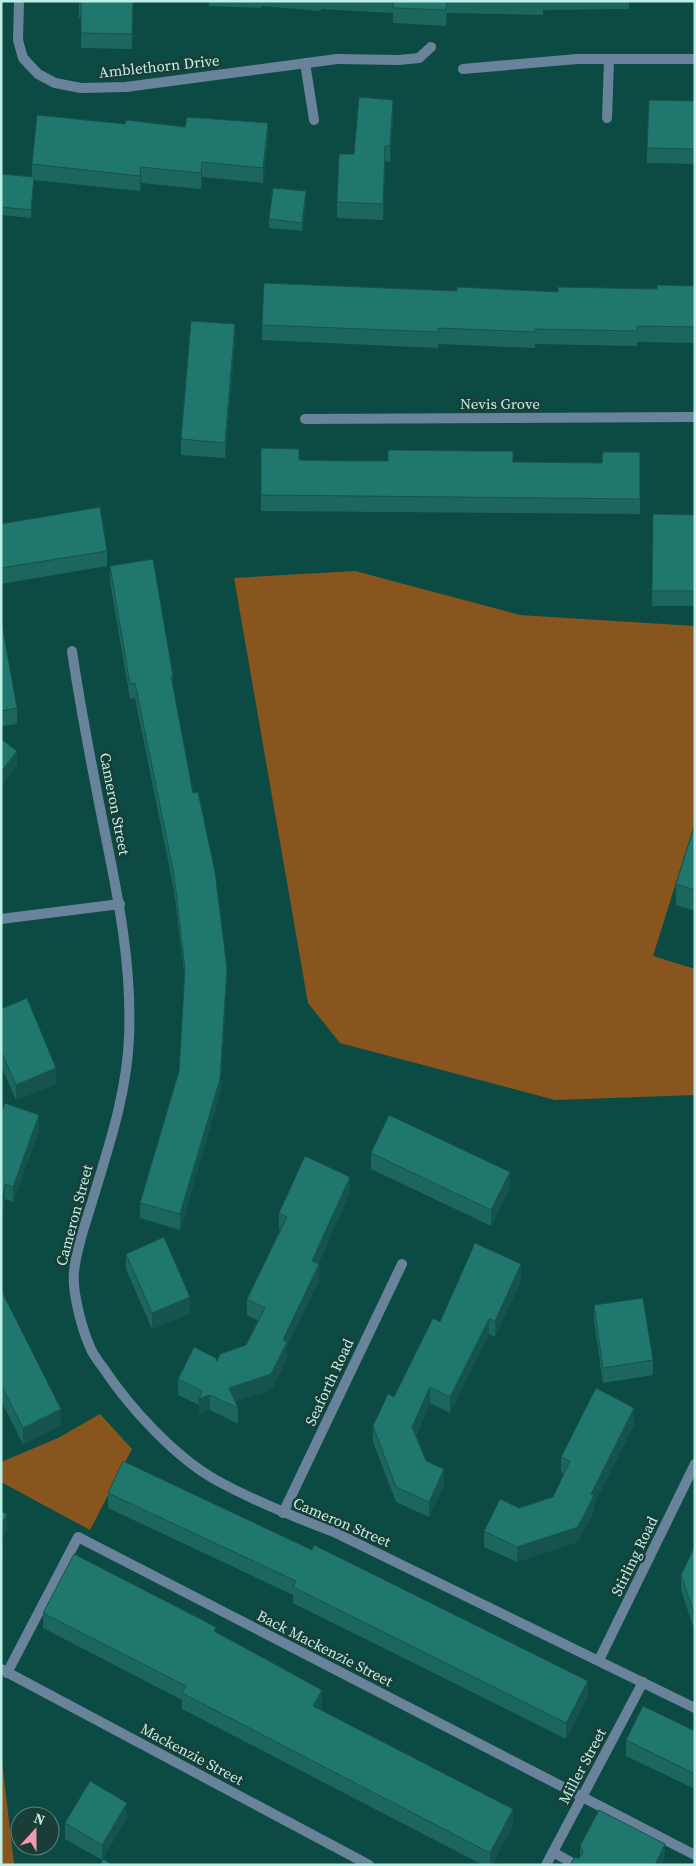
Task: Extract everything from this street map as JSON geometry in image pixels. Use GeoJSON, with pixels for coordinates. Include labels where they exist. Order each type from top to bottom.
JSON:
{"type":"FeatureCollection","features":[{"type":"Feature","properties":{"kind":"street","name":"Amblethorn Drive"},"geometry":{"type":"LineString","coordinates":[[19,1],[18,40],[23,58],[38,74],[55,83],[81,88],[126,87],[337,59],[399,60],[419,58],[431,47]]}},
{"type":"Feature","properties":{"kind":"street"},"geometry":{"type":"LineString","coordinates":[[463,70],[577,59],[695,59]]}},
{"type":"Feature","properties":{"kind":"street"},"geometry":{"type":"LineString","coordinates":[[607,118],[609,60]]}},
{"type":"Feature","properties":{"kind":"street"},"geometry":{"type":"LineString","coordinates":[[305,63],[314,120]]}},
{"type":"Feature","properties":{"kind":"street","name":"Nevis Grove"},"geometry":{"type":"LineString","coordinates":[[305,419],[695,417]]}},
{"type":"Feature","properties":{"kind":"street","name":"Cameron Street"},"geometry":{"type":"LineString","coordinates":[[72,651],[82,717],[120,904],[129,976],[129,1037],[118,1114],[80,1241],[74,1274],[79,1313],[90,1349],[110,1379],[141,1417],[172,1447],[214,1480],[283,1513],[334,1532],[600,1660],[695,1708]]}},
{"type":"Feature","properties":{"kind":"street"},"geometry":{"type":"LineString","coordinates":[[1,919],[120,904]]}},
{"type":"Feature","properties":{"kind":"street","name":"Seaforth Road"},"geometry":{"type":"LineString","coordinates":[[283,1513],[402,1264]]}},
{"type":"Feature","properties":{"kind":"street","name":"Stirling Road"},"geometry":{"type":"LineString","coordinates":[[600,1660],[695,1464]]}},
{"type":"Feature","properties":{"kind":"street","name":"Back Mackenzie Street"},"geometry":{"type":"LineString","coordinates":[[4,1671],[78,1537],[695,1855]]}},
{"type":"Feature","properties":{"kind":"street","name":"Mackenzie Street"},"geometry":{"type":"LineString","coordinates":[[4,1671],[369,1865]]}},
{"type":"Feature","properties":{"kind":"street","name":"Miller Street"},"geometry":{"type":"LineString","coordinates":[[546,1865],[643,1682]]}},
{"type":"Feature","properties":{"kind":"street"},"geometry":{"type":"LineString","coordinates":[[553,1852],[576,1865]]}},
{"type":"Feature","properties":{"kind":"shaded area"},"geometry":{"type":"Polygon","coordinates":[[[355,571],[520,615],[695,626],[695,822],[653,956],[695,969],[695,1095],[555,1100],[340,1043],[308,1003],[234,578],[355,571]]]}},
{"type":"Feature","properties":{"kind":"shaded area"},"geometry":{"type":"Polygon","coordinates":[[[100,1414],[132,1449],[90,1530],[1,1482],[1,1462],[58,1438],[100,1414]]]}},
{"type":"Feature","properties":{"kind":"shaded area"},"geometry":{"type":"Polygon","coordinates":[[[1,1753],[10,1829],[10,1856],[13,1856],[14,1865],[1,1865],[1,1753]]]}},
{"type":"Feature","properties":{"kind":"building"},"geometry":{"type":"Polygon","coordinates":[[[79,1],[133,1],[132,34],[81,33],[81,2],[79,1]]]}},
{"type":"Feature","properties":{"kind":"building"},"geometry":{"type":"Polygon","coordinates":[[[393,1],[447,1],[446,10],[393,8],[393,1]]]}},
{"type":"Feature","properties":{"kind":"building"},"geometry":{"type":"Polygon","coordinates":[[[359,97],[393,100],[390,146],[385,146],[383,204],[337,202],[339,154],[354,154],[359,97]]]}},
{"type":"Feature","properties":{"kind":"building"},"geometry":{"type":"Polygon","coordinates":[[[649,100],[695,101],[695,149],[647,148],[649,100]]]}},
{"type":"Feature","properties":{"kind":"building"},"geometry":{"type":"Polygon","coordinates":[[[37,115],[125,124],[126,120],[185,127],[187,117],[268,123],[263,168],[202,162],[201,173],[141,167],[140,176],[32,164],[37,115]]]}},
{"type":"Feature","properties":{"kind":"building"},"geometry":{"type":"Polygon","coordinates":[[[1,174],[34,177],[31,210],[1,207],[1,174]]]}},
{"type":"Feature","properties":{"kind":"building"},"geometry":{"type":"Polygon","coordinates":[[[273,188],[306,191],[302,223],[269,219],[273,188]]]}},
{"type":"Feature","properties":{"kind":"building"},"geometry":{"type":"Polygon","coordinates":[[[264,283],[457,291],[457,287],[558,292],[558,287],[657,289],[657,285],[695,286],[695,327],[637,326],[637,331],[535,329],[535,332],[438,328],[438,332],[262,325],[264,283]]]}},
{"type":"Feature","properties":{"kind":"building"},"geometry":{"type":"Polygon","coordinates":[[[191,321],[235,324],[225,443],[181,439],[191,321]]]}},
{"type":"Feature","properties":{"kind":"building"},"geometry":{"type":"Polygon","coordinates":[[[261,448],[299,449],[299,460],[343,461],[388,461],[388,450],[513,451],[513,462],[602,463],[603,452],[640,452],[640,499],[261,495],[261,448]]]}},
{"type":"Feature","properties":{"kind":"building"},"geometry":{"type":"Polygon","coordinates":[[[100,507],[107,551],[1,568],[1,524],[100,507]]]}},
{"type":"Feature","properties":{"kind":"building"},"geometry":{"type":"Polygon","coordinates":[[[653,514],[695,515],[695,591],[652,591],[653,514]]]}},
{"type":"Feature","properties":{"kind":"building"},"geometry":{"type":"Polygon","coordinates":[[[153,559],[173,676],[171,676],[193,793],[198,792],[215,872],[227,968],[220,1079],[180,1214],[140,1203],[179,1071],[185,969],[174,875],[135,683],[130,684],[110,566],[153,559]]]}},
{"type":"Feature","properties":{"kind":"building"},"geometry":{"type":"Polygon","coordinates":[[[1,619],[17,708],[1,711],[1,619]]]}},
{"type":"Feature","properties":{"kind":"building"},"geometry":{"type":"Polygon","coordinates":[[[1,739],[17,751],[1,772],[1,739]]]}},
{"type":"Feature","properties":{"kind":"building"},"geometry":{"type":"Polygon","coordinates":[[[695,824],[695,890],[676,884],[695,824]]]}},
{"type":"Feature","properties":{"kind":"building"},"geometry":{"type":"Polygon","coordinates":[[[27,998],[56,1068],[16,1085],[1,1051],[1,1009],[27,998]]]}},
{"type":"Feature","properties":{"kind":"building"},"geometry":{"type":"Polygon","coordinates":[[[5,1103],[39,1115],[13,1187],[5,1184],[1,1205],[1,1113],[5,1103]]]}},
{"type":"Feature","properties":{"kind":"building"},"geometry":{"type":"Polygon","coordinates":[[[389,1115],[510,1172],[491,1210],[371,1153],[389,1115]]]}},
{"type":"Feature","properties":{"kind":"building"},"geometry":{"type":"Polygon","coordinates":[[[305,1156],[350,1177],[312,1261],[319,1264],[283,1340],[287,1342],[271,1374],[229,1388],[238,1408],[210,1395],[199,1399],[202,1391],[178,1379],[194,1347],[216,1358],[217,1361],[220,1354],[246,1345],[265,1308],[247,1299],[287,1217],[279,1213],[305,1156]]]}},
{"type":"Feature","properties":{"kind":"building"},"geometry":{"type":"Polygon","coordinates":[[[164,1237],[190,1297],[152,1313],[126,1254],[164,1237]]]}},
{"type":"Feature","properties":{"kind":"building"},"geometry":{"type":"Polygon","coordinates":[[[475,1243],[521,1264],[495,1321],[489,1319],[450,1397],[430,1387],[412,1427],[426,1461],[444,1469],[429,1502],[396,1487],[373,1426],[388,1394],[394,1397],[433,1318],[440,1322],[475,1243]]]}},
{"type":"Feature","properties":{"kind":"building"},"geometry":{"type":"Polygon","coordinates":[[[1,1290],[61,1409],[23,1428],[1,1385],[1,1290]]]}},
{"type":"Feature","properties":{"kind":"building"},"geometry":{"type":"Polygon","coordinates":[[[643,1298],[653,1360],[603,1368],[594,1305],[643,1298]]]}},
{"type":"Feature","properties":{"kind":"building"},"geometry":{"type":"Polygon","coordinates":[[[596,1388],[634,1408],[591,1494],[594,1495],[578,1527],[517,1547],[484,1531],[500,1499],[519,1508],[553,1497],[570,1461],[561,1457],[596,1388]]]}},
{"type":"Feature","properties":{"kind":"building"},"geometry":{"type":"Polygon","coordinates":[[[123,1461],[312,1550],[314,1545],[588,1681],[566,1723],[293,1587],[296,1581],[108,1493],[123,1461]]]}},
{"type":"Feature","properties":{"kind":"building"},"geometry":{"type":"Polygon","coordinates":[[[1,1511],[7,1514],[1,1525],[1,1511]]]}},
{"type":"Feature","properties":{"kind":"building"},"geometry":{"type":"Polygon","coordinates":[[[695,1546],[695,1616],[681,1575],[695,1546]]]}},
{"type":"Feature","properties":{"kind":"building"},"geometry":{"type":"Polygon","coordinates":[[[74,1554],[216,1627],[214,1631],[322,1690],[313,1706],[513,1809],[490,1853],[182,1693],[186,1686],[43,1613],[74,1554]]]}},
{"type":"Feature","properties":{"kind":"building"},"geometry":{"type":"Polygon","coordinates":[[[643,1706],[695,1731],[695,1774],[626,1740],[643,1706]]]}},
{"type":"Feature","properties":{"kind":"building"},"geometry":{"type":"Polygon","coordinates":[[[90,1781],[127,1803],[102,1845],[65,1823],[90,1781]]]}},
{"type":"Feature","properties":{"kind":"building"},"geometry":{"type":"Polygon","coordinates":[[[599,1810],[665,1844],[655,1865],[570,1865],[574,1858],[579,1858],[582,1854],[583,1851],[580,1846],[599,1810]]]}},
{"type":"Feature","properties":{"kind":"building"},"geometry":{"type":"Polygon","coordinates":[[[103,1859],[113,1865],[100,1865],[103,1859]]]}}]}
